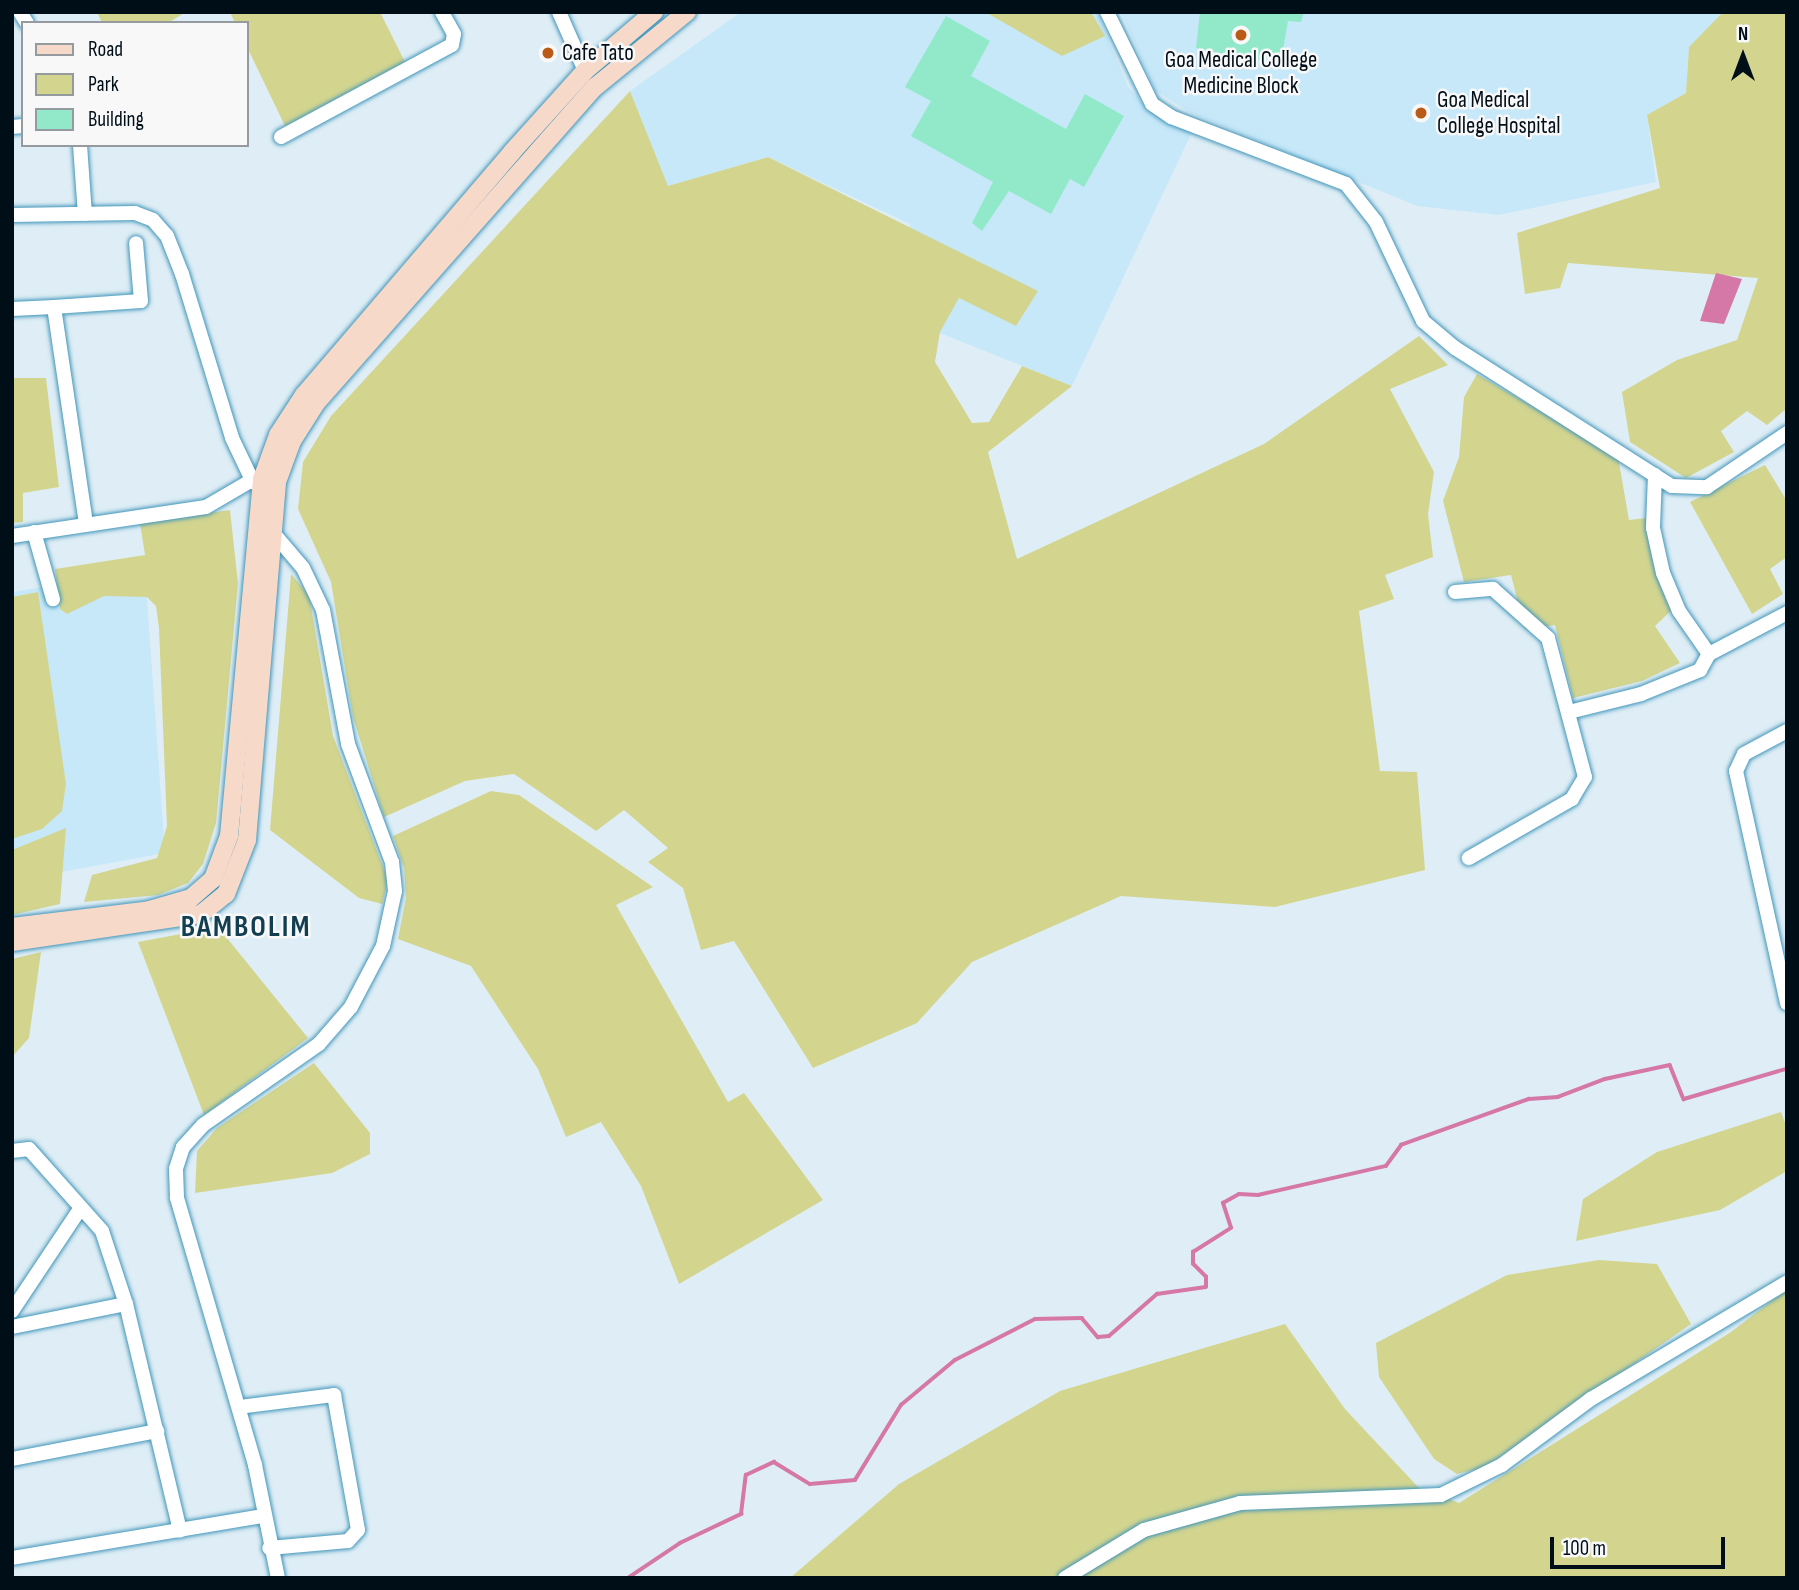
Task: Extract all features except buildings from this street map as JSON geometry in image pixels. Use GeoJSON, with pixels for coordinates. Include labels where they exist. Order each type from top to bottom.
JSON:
{"type":"FeatureCollection","features":[{"type":"Feature","properties":{"kind":"main road"},"geometry":{"type":"LineString","coordinates":[[12,927],[150,910],[191,898],[213,880],[229,836],[258,518],[262,490],[278,435],[304,395],[585,71],[654,12]]}},
{"type":"Feature","properties":{"kind":"main road"},"geometry":{"type":"LineString","coordinates":[[12,942],[201,914],[226,894],[247,840],[272,531],[262,490],[316,404],[595,87],[687,12]]}},
{"type":"Feature","properties":{"kind":"street"},"geometry":{"type":"LineString","coordinates":[[281,136],[452,45],[454,34],[442,12]]}},
{"type":"Feature","properties":{"kind":"street"},"geometry":{"type":"LineString","coordinates":[[559,12],[585,71]]}},
{"type":"Feature","properties":{"kind":"street"},"geometry":{"type":"LineString","coordinates":[[1107,12],[1136,80],[1152,104],[1171,117],[1346,184],[1376,222],[1423,321],[1455,348],[1655,475],[1690,490],[1707,487],[1787,433]]}},
{"type":"Feature","properties":{"kind":"street"},"geometry":{"type":"LineString","coordinates":[[80,147],[85,214]]}},
{"type":"Feature","properties":{"kind":"street"},"geometry":{"type":"LineString","coordinates":[[12,215],[135,213],[153,220],[167,236],[232,438],[262,490],[206,507],[12,536]]}},
{"type":"Feature","properties":{"kind":"street"},"geometry":{"type":"LineString","coordinates":[[12,309],[141,301],[136,243]]}},
{"type":"Feature","properties":{"kind":"street"},"geometry":{"type":"LineString","coordinates":[[54,307],[86,525]]}},
{"type":"Feature","properties":{"kind":"street"},"geometry":{"type":"LineString","coordinates":[[1655,475],[1653,528],[1663,573],[1679,611],[1709,654]]}},
{"type":"Feature","properties":{"kind":"street"},"geometry":{"type":"LineString","coordinates":[[258,518],[303,568],[323,610],[348,744],[391,862],[396,891],[383,946],[351,1007],[319,1044],[203,1125],[183,1147],[177,1198],[239,1406],[269,1548],[278,1578]]}},
{"type":"Feature","properties":{"kind":"street"},"geometry":{"type":"LineString","coordinates":[[34,533],[53,599]]}},
{"type":"Feature","properties":{"kind":"street"},"geometry":{"type":"LineString","coordinates":[[1455,592],[1493,589],[1548,638],[1585,777],[1581,791],[1469,858]]}},
{"type":"Feature","properties":{"kind":"street"},"geometry":{"type":"LineString","coordinates":[[1569,712],[1642,694],[1700,670],[1709,654],[1787,613]]}},
{"type":"Feature","properties":{"kind":"street"},"geometry":{"type":"LineString","coordinates":[[1787,731],[1744,754],[1736,771],[1787,1003]]}},
{"type":"Feature","properties":{"kind":"street"},"geometry":{"type":"LineString","coordinates":[[12,1151],[29,1150],[102,1231],[126,1304],[180,1531]]}},
{"type":"Feature","properties":{"kind":"street"},"geometry":{"type":"LineString","coordinates":[[12,1311],[80,1209]]}},
{"type":"Feature","properties":{"kind":"street"},"geometry":{"type":"LineString","coordinates":[[1065,1578],[1144,1530],[1240,1503],[1441,1495],[1502,1465],[1591,1399],[1787,1282]]}},
{"type":"Feature","properties":{"kind":"street"},"geometry":{"type":"LineString","coordinates":[[12,1327],[126,1304]]}},
{"type":"Feature","properties":{"kind":"street"},"geometry":{"type":"LineString","coordinates":[[239,1406],[334,1395],[358,1530],[348,1541],[269,1548]]}},
{"type":"Feature","properties":{"kind":"street"},"geometry":{"type":"LineString","coordinates":[[12,1459],[157,1431]]}},
{"type":"Feature","properties":{"kind":"street"},"geometry":{"type":"LineString","coordinates":[[12,1558],[262,1516]]}},
{"type":"Feature","properties":{"kind":"shaded area"},"geometry":{"type":"Polygon","coordinates":[[[741,12],[1097,12],[1128,87],[1152,112],[1192,132],[1072,386],[920,325],[910,224],[768,157],[668,186],[630,91],[741,12]]]}},
{"type":"Feature","properties":{"kind":"shaded area","name":"Goa Medical College Hospital"},"geometry":{"type":"Polygon","coordinates":[[[1121,12],[1723,12],[1689,47],[1686,93],[1647,115],[1656,182],[1499,215],[1417,206],[1189,112],[1155,90],[1121,12]]]}},
{"type":"Feature","properties":{"kind":"shaded area"},"geometry":{"type":"Polygon","coordinates":[[[1716,273],[1742,279],[1724,324],[1700,321],[1716,273]]]}},
{"type":"Feature","properties":{"kind":"shaded area"},"geometry":{"type":"Polygon","coordinates":[[[57,585],[146,585],[165,853],[12,881],[12,592],[57,585]]]}},
{"type":"Feature","properties":{"kind":"green space"},"geometry":{"type":"Polygon","coordinates":[[[97,12],[186,12],[171,21],[101,21],[97,12]]]}},
{"type":"Feature","properties":{"kind":"green space"},"geometry":{"type":"Polygon","coordinates":[[[230,12],[380,12],[405,62],[285,126],[248,49],[248,21],[234,21],[230,12]]]}},
{"type":"Feature","properties":{"kind":"green space"},"geometry":{"type":"Polygon","coordinates":[[[985,12],[1091,12],[1105,36],[1062,56],[985,12]]]}},
{"type":"Feature","properties":{"kind":"green space"},"geometry":{"type":"Polygon","coordinates":[[[1723,12],[1787,12],[1787,408],[1767,425],[1747,411],[1721,431],[1734,452],[1686,478],[1630,442],[1622,392],[1677,360],[1737,340],[1758,278],[1568,263],[1560,288],[1525,294],[1517,233],[1660,188],[1647,115],[1686,93],[1689,47],[1723,12]]]}},
{"type":"Feature","properties":{"kind":"green space"},"geometry":{"type":"Polygon","coordinates":[[[630,91],[668,186],[768,157],[1038,291],[1016,326],[959,298],[940,332],[935,362],[972,423],[989,422],[1022,366],[1072,386],[988,452],[1017,559],[1264,444],[1419,336],[1448,365],[1390,389],[1434,472],[1428,514],[1433,557],[1385,575],[1394,599],[1359,611],[1380,771],[1417,772],[1425,870],[1275,907],[1121,896],[972,962],[917,1023],[813,1068],[734,941],[701,950],[683,888],[648,862],[668,848],[624,810],[596,831],[514,774],[465,781],[384,817],[353,717],[331,582],[298,509],[303,462],[331,416],[630,91]]]}},
{"type":"Feature","properties":{"kind":"green space"},"geometry":{"type":"Polygon","coordinates":[[[1477,374],[1618,457],[1629,520],[1646,518],[1656,572],[1673,609],[1655,626],[1680,663],[1642,681],[1573,698],[1555,625],[1525,630],[1511,575],[1464,582],[1443,501],[1459,457],[1464,397],[1477,374]]]}},
{"type":"Feature","properties":{"kind":"green space"},"geometry":{"type":"Polygon","coordinates":[[[12,378],[46,378],[59,487],[23,493],[23,522],[12,523],[12,378]]]}},
{"type":"Feature","properties":{"kind":"green space"},"geometry":{"type":"Polygon","coordinates":[[[1765,465],[1787,501],[1787,557],[1770,569],[1783,594],[1752,614],[1690,502],[1765,465]]]}},
{"type":"Feature","properties":{"kind":"green space"},"geometry":{"type":"Polygon","coordinates":[[[230,510],[238,583],[216,823],[203,864],[188,883],[158,895],[84,902],[92,875],[157,858],[167,826],[159,628],[156,606],[147,597],[104,596],[67,614],[60,609],[55,569],[145,555],[140,523],[230,510]]]}},
{"type":"Feature","properties":{"kind":"green space"},"geometry":{"type":"Polygon","coordinates":[[[291,574],[309,595],[333,736],[388,880],[382,904],[359,898],[270,830],[291,574]]]}},
{"type":"Feature","properties":{"kind":"green space"},"geometry":{"type":"Polygon","coordinates":[[[38,592],[66,784],[62,811],[42,829],[12,839],[12,597],[38,592]]]}},
{"type":"Feature","properties":{"kind":"green space"},"geometry":{"type":"Polygon","coordinates":[[[491,791],[519,795],[653,887],[616,905],[728,1102],[744,1093],[823,1200],[679,1284],[641,1186],[601,1122],[566,1137],[538,1069],[471,966],[398,939],[406,898],[404,868],[393,836],[491,791]]]}},
{"type":"Feature","properties":{"kind":"green space"},"geometry":{"type":"Polygon","coordinates":[[[66,828],[60,904],[12,915],[12,850],[66,828]]]}},
{"type":"Feature","properties":{"kind":"green space"},"geometry":{"type":"Polygon","coordinates":[[[218,927],[308,1038],[204,1115],[138,942],[218,927]]]}},
{"type":"Feature","properties":{"kind":"green space"},"geometry":{"type":"Polygon","coordinates":[[[41,952],[29,1038],[12,1057],[12,959],[41,952]]]}},
{"type":"Feature","properties":{"kind":"green space"},"geometry":{"type":"Polygon","coordinates":[[[314,1063],[370,1133],[370,1154],[332,1173],[195,1193],[197,1151],[217,1128],[314,1063]]]}},
{"type":"Feature","properties":{"kind":"green space"},"geometry":{"type":"Polygon","coordinates":[[[1781,1112],[1787,1128],[1787,1171],[1720,1210],[1576,1241],[1583,1199],[1657,1152],[1781,1112]]]}},
{"type":"Feature","properties":{"kind":"green space"},"geometry":{"type":"Polygon","coordinates":[[[1599,1260],[1657,1264],[1691,1324],[1485,1467],[1457,1474],[1434,1459],[1379,1377],[1376,1343],[1507,1275],[1599,1260]]]}},
{"type":"Feature","properties":{"kind":"green space"},"geometry":{"type":"Polygon","coordinates":[[[1787,1289],[1787,1578],[790,1578],[899,1484],[1060,1391],[1285,1324],[1345,1409],[1418,1487],[1459,1503],[1731,1332],[1787,1289]]]}},
{"type":"Feature","properties":{"kind":"waterway"},"geometry":{"type":"LineString","coordinates":[[628,1578],[680,1543],[741,1514],[746,1475],[774,1462],[810,1484],[855,1480],[901,1405],[955,1360],[1035,1319],[1082,1318],[1098,1337],[1109,1336],[1157,1294],[1206,1287],[1206,1277],[1193,1264],[1193,1252],[1231,1228],[1223,1203],[1239,1194],[1258,1195],[1386,1166],[1401,1145],[1529,1099],[1558,1097],[1605,1079],[1670,1065],[1684,1099],[1786,1069]]}},
{"type":"Feature","properties":{"kind":"place","name":"Goa Medical College Medicine Block"},"geometry":{"type":"Point","coordinates":[1241,35]}},
{"type":"Feature","properties":{"kind":"place","name":"Cafe Tato"},"geometry":{"type":"Point","coordinates":[548,53]}},
{"type":"Feature","properties":{"kind":"place","name":"Goa Medical College Hospital"},"geometry":{"type":"Point","coordinates":[1421,113]}},
{"type":"Feature","properties":{"kind":"district","name":"BAMBOLIM"},"geometry":{"type":"Point","coordinates":[246,927]}}]}
